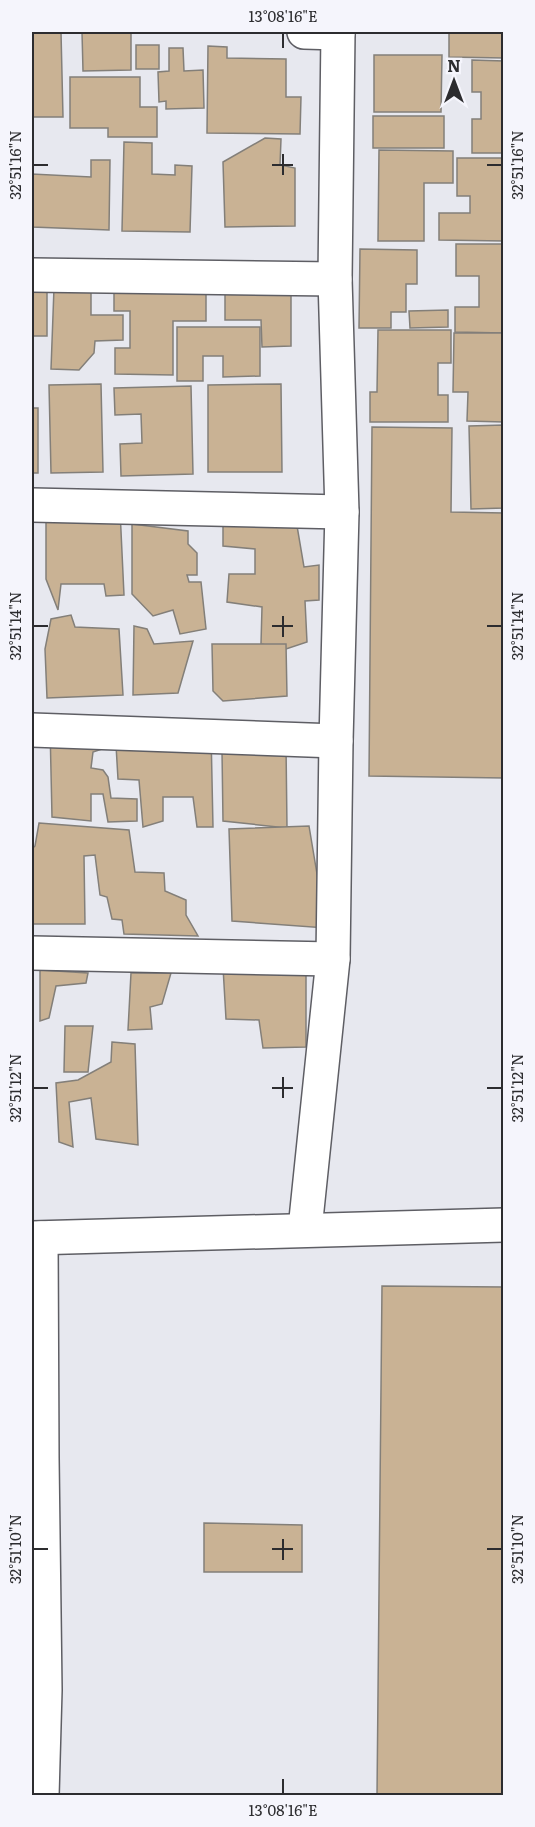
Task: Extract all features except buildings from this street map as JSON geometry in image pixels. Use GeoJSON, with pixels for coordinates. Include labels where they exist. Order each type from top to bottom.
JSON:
{"type":"FeatureCollection","features":[{"type":"Feature","properties":{"kind":"street"},"geometry":{"type":"LineString","coordinates":[[304,32],[338,32],[335,279],[342,512],[333,959],[305,1229]]}},
{"type":"Feature","properties":{"kind":"street"},"geometry":{"type":"LineString","coordinates":[[32,274],[335,279]]}},
{"type":"Feature","properties":{"kind":"street"},"geometry":{"type":"LineString","coordinates":[[32,505],[342,512]]}},
{"type":"Feature","properties":{"kind":"street"},"geometry":{"type":"LineString","coordinates":[[32,730],[336,741]]}},
{"type":"Feature","properties":{"kind":"street"},"geometry":{"type":"LineString","coordinates":[[32,953],[333,959]]}},
{"type":"Feature","properties":{"kind":"street"},"geometry":{"type":"LineString","coordinates":[[42,1796],[38,1690],[36,1238],[504,1225]]}}]}
